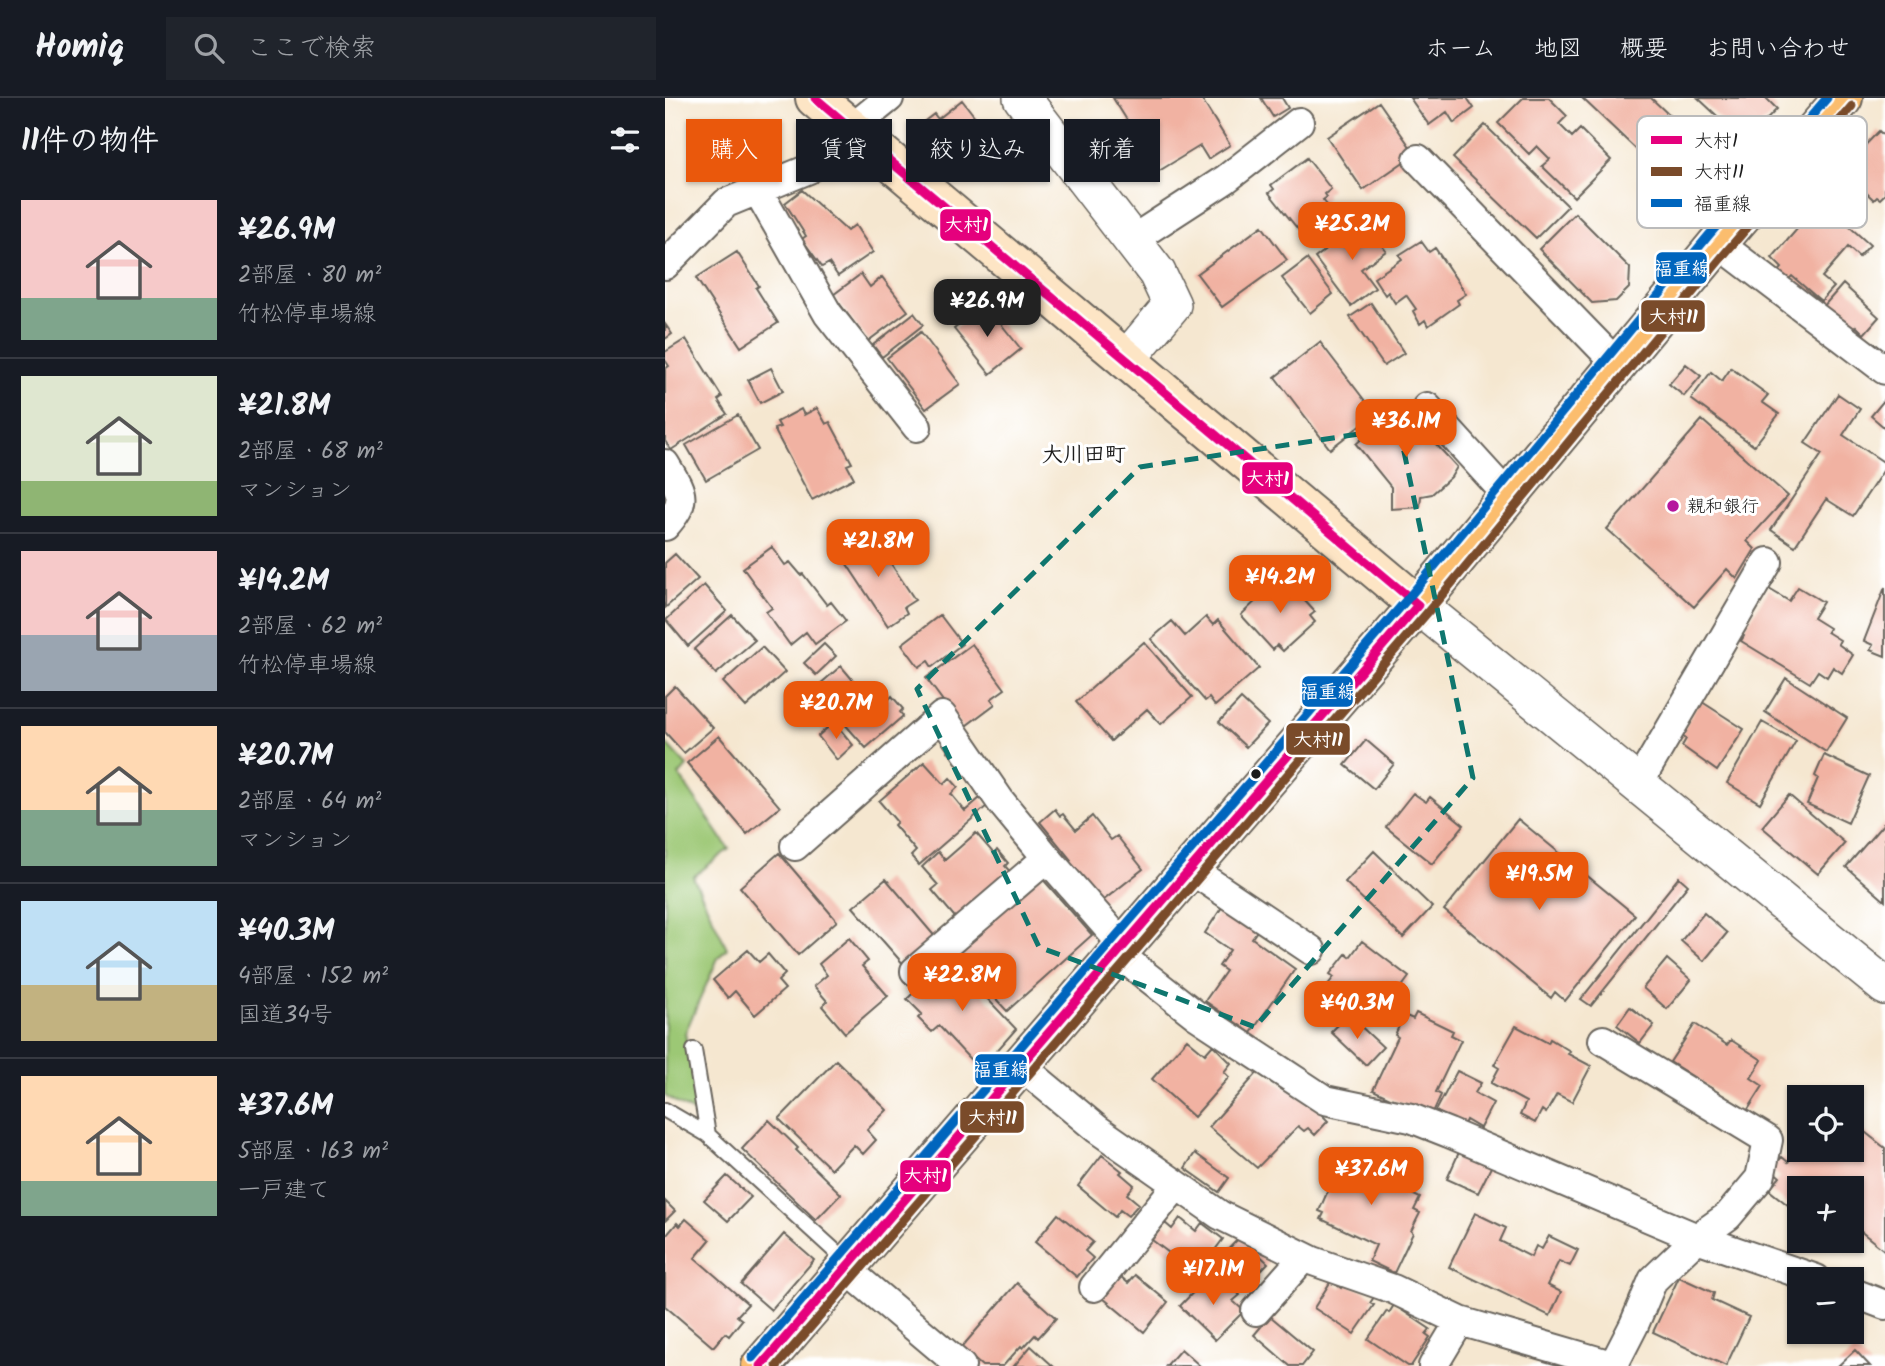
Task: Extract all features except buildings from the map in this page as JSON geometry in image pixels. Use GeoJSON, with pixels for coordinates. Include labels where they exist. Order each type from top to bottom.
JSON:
{"type":"FeatureCollection","features":[{"type":"Feature","properties":{"kind":"highway"},"geometry":{"type":"LineString","coordinates":[[1827,116],[1843,98]]}},
{"type":"Feature","properties":{"kind":"highway"},"geometry":{"type":"LineString","coordinates":[[761,1366],[1418,605],[1731,228]]}},
{"type":"Feature","properties":{"kind":"main road"},"geometry":{"type":"LineString","coordinates":[[815,98],[841,119]]}},
{"type":"Feature","properties":{"kind":"main road"},"geometry":{"type":"LineString","coordinates":[[892,162],[1418,605]]}},
{"type":"Feature","properties":{"kind":"street"},"geometry":{"type":"LineString","coordinates":[[863,119],[889,98]]}},
{"type":"Feature","properties":{"kind":"street"},"geometry":{"type":"LineString","coordinates":[[1022,98],[1157,273],[1172,304],[1126,360]]}},
{"type":"Feature","properties":{"kind":"street"},"geometry":{"type":"LineString","coordinates":[[1132,240],[1226,179],[1299,122]]}},
{"type":"Feature","properties":{"kind":"street"},"geometry":{"type":"LineString","coordinates":[[1418,159],[1617,365]]}},
{"type":"Feature","properties":{"kind":"street"},"geometry":{"type":"LineString","coordinates":[[665,265],[726,203],[796,175]]}},
{"type":"Feature","properties":{"kind":"street"},"geometry":{"type":"LineString","coordinates":[[758,191],[828,314],[918,427]]}},
{"type":"Feature","properties":{"kind":"street"},"geometry":{"type":"LineString","coordinates":[[1718,243],[1885,370]]}},
{"type":"Feature","properties":{"kind":"street"},"geometry":{"type":"LineString","coordinates":[[1427,407],[1507,496]]}},
{"type":"Feature","properties":{"kind":"street"},"geometry":{"type":"LineString","coordinates":[[665,464],[680,488],[679,510],[665,526]]}},
{"type":"Feature","properties":{"kind":"street"},"geometry":{"type":"LineString","coordinates":[[1638,784],[1768,562]]}},
{"type":"Feature","properties":{"kind":"street"},"geometry":{"type":"LineString","coordinates":[[1418,605],[1885,986]]}},
{"type":"Feature","properties":{"kind":"street"},"geometry":{"type":"LineString","coordinates":[[795,846],[942,716],[1001,802],[1120,949],[1196,1015],[1325,1100],[1411,1118],[1697,1238],[1787,1269]]}},
{"type":"Feature","properties":{"kind":"street"},"geometry":{"type":"LineString","coordinates":[[915,971],[1047,858]]}},
{"type":"Feature","properties":{"kind":"street"},"geometry":{"type":"LineString","coordinates":[[1190,869],[1311,950]]}},
{"type":"Feature","properties":{"kind":"street"},"geometry":{"type":"LineString","coordinates":[[1020,1065],[1097,1129],[1220,1215],[1304,1257],[1393,1289],[1460,1321],[1612,1366],[1634,1325],[1653,1280],[1697,1238],[1728,1216],[1760,1178],[1768,1140],[1603,1040]]}},
{"type":"Feature","properties":{"kind":"street"},"geometry":{"type":"LineString","coordinates":[[1094,1287],[1176,1186]]}},
{"type":"Feature","properties":{"kind":"street"},"geometry":{"type":"LineString","coordinates":[[1256,1311],[1304,1257]]}},
{"type":"Feature","properties":{"kind":"street"},"geometry":{"type":"LineString","coordinates":[[847,1266],[961,1366]]}},
{"type":"Feature","properties":{"kind":"street"},"geometry":{"type":"LineString","coordinates":[[1864,1297],[1885,1305]]}},
{"type":"Feature","properties":{"kind":"street"},"geometry":{"type":"LineString","coordinates":[[1433,1366],[1460,1321]]}},
{"type":"Feature","properties":{"kind":"lane"},"geometry":{"type":"LineString","coordinates":[[694,1050],[708,1135]]}},
{"type":"Feature","properties":{"kind":"lane"},"geometry":{"type":"LineString","coordinates":[[665,1110],[708,1135],[847,1266]]}},
{"type":"Feature","properties":{"kind":"highlighted area"},"geometry":{"type":"Polygon","coordinates":[[[1399,428],[1473,778],[1255,1027],[1039,947],[917,689],[1140,467],[1399,428]]]}},
{"type":"Feature","properties":{"kind":"green space"},"geometry":{"type":"Polygon","coordinates":[[[665,742],[687,766],[679,775],[729,849],[693,877],[727,948],[718,958],[685,1033],[702,1117],[665,1096],[665,742]]]}},
{"type":"Feature","properties":{"kind":"transit line","name":"大村1"},"geometry":{"type":"LineString","coordinates":[[815,98],[1418,605]]}},
{"type":"Feature","properties":{"kind":"transit line","name":"福重線"},"geometry":{"type":"LineString","coordinates":[[1811,116],[1827,98]]}},
{"type":"Feature","properties":{"kind":"transit line","name":"大村11"},"geometry":{"type":"LineString","coordinates":[[1843,116],[1852,106]]}},
{"type":"Feature","properties":{"kind":"transit line","name":"福重線"},"geometry":{"type":"LineString","coordinates":[[752,1358],[1409,597],[1715,228]]}},
{"type":"Feature","properties":{"kind":"transit line","name":"大村11"},"geometry":{"type":"LineString","coordinates":[[777,1366],[1427,613],[1747,228]]}},
{"type":"Feature","properties":{"kind":"transit line","name":"大村1"},"geometry":{"type":"LineString","coordinates":[[761,1366],[1418,605]]}},
{"type":"Feature","properties":{"kind":"place","name":"親和銀行"},"geometry":{"type":"Point","coordinates":[1673,506]}},
{"type":"Feature","properties":{"kind":"district","name":"大川田町"},"geometry":{"type":"Point","coordinates":[1084,454]}}]}
